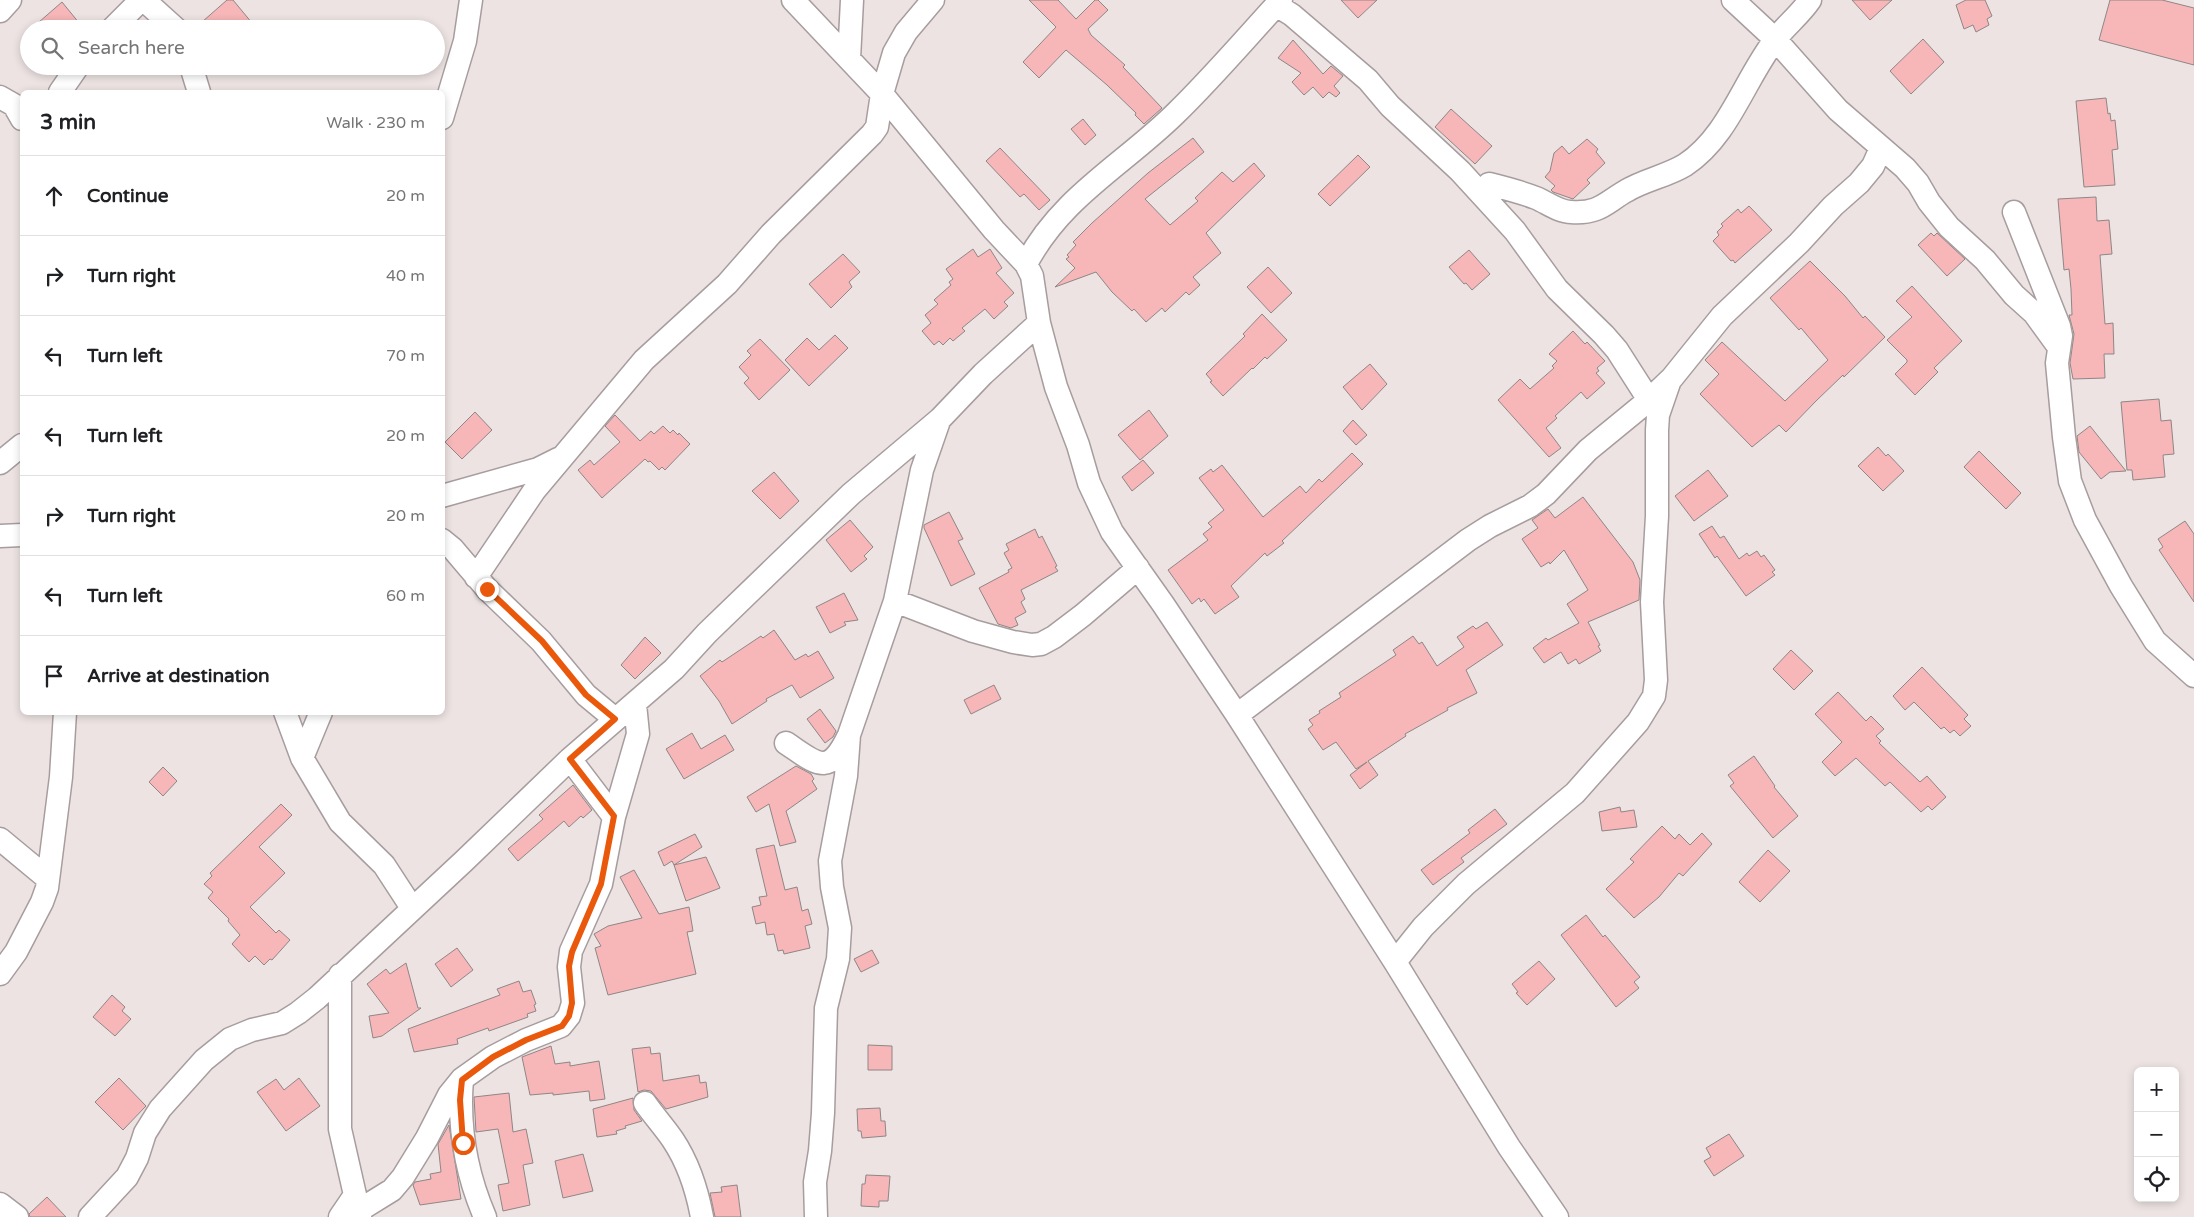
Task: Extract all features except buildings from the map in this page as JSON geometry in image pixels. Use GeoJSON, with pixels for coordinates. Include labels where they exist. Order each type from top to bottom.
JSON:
{"type":"FeatureCollection","features":[{"type":"Feature","properties":{"kind":"street"},"geometry":{"type":"LineString","coordinates":[[0,11],[10,0]]}},
{"type":"Feature","properties":{"kind":"street"},"geometry":{"type":"LineString","coordinates":[[122,20],[143,0],[166,20]]}},
{"type":"Feature","properties":{"kind":"street"},"geometry":{"type":"LineString","coordinates":[[445,108],[465,41],[471,0]]}},
{"type":"Feature","properties":{"kind":"street"},"geometry":{"type":"LineString","coordinates":[[793,0],[882,94],[994,230],[1026,264],[1032,276],[1039,323],[1056,387],[1078,445],[1089,483],[1112,532],[1237,715],[1509,1147],[1558,1217]]}},
{"type":"Feature","properties":{"kind":"street"},"geometry":{"type":"LineString","coordinates":[[849,59],[852,0]]}},
{"type":"Feature","properties":{"kind":"street"},"geometry":{"type":"LineString","coordinates":[[476,577],[534,491],[644,360],[727,284],[771,234],[872,134],[879,117],[882,94],[894,54],[906,32],[933,0]]}},
{"type":"Feature","properties":{"kind":"street"},"geometry":{"type":"LineString","coordinates":[[1733,0],[1775,39],[1838,110],[1918,183],[1942,218],[1984,260],[2014,295],[2034,313],[2059,348]]}},
{"type":"Feature","properties":{"kind":"street"},"geometry":{"type":"LineString","coordinates":[[1489,184],[1528,195],[1561,210],[1571,212],[1603,208],[1625,191],[1684,166],[1716,136],[1775,39],[1810,0]]}},
{"type":"Feature","properties":{"kind":"street"},"geometry":{"type":"LineString","coordinates":[[1026,264],[1037,242],[1050,224],[1087,189],[1174,115],[1279,3],[1368,80],[1390,106],[1460,171],[1511,226],[1557,289],[1590,319],[1608,340],[1649,400]]}},
{"type":"Feature","properties":{"kind":"street"},"geometry":{"type":"LineString","coordinates":[[61,90],[72,75]]}},
{"type":"Feature","properties":{"kind":"street"},"geometry":{"type":"LineString","coordinates":[[194,75],[198,90]]}},
{"type":"Feature","properties":{"kind":"street"},"geometry":{"type":"LineString","coordinates":[[0,97],[14,105],[20,116]]}},
{"type":"Feature","properties":{"kind":"street"},"geometry":{"type":"LineString","coordinates":[[1237,715],[1468,540],[1530,506],[1546,494],[1588,450],[1649,400],[1672,378],[1722,316],[1799,243],[1833,206],[1859,183],[1873,166],[1880,148]]}},
{"type":"Feature","properties":{"kind":"street"},"geometry":{"type":"LineString","coordinates":[[2014,212],[2059,326],[2061,336],[2056,363],[2069,472],[2085,520],[2154,641],[2194,676]]}},
{"type":"Feature","properties":{"kind":"street"},"geometry":{"type":"LineString","coordinates":[[90,1217],[127,1176],[137,1158],[145,1133],[160,1109],[204,1060],[230,1039],[252,1030],[282,1023],[298,1013],[464,861],[570,759],[674,669],[707,633],[851,494],[940,419],[983,374],[1039,323]]}},
{"type":"Feature","properties":{"kind":"street"},"geometry":{"type":"LineString","coordinates":[[1394,962],[1423,927],[1466,884],[1575,793],[1638,722],[1654,696],[1656,680],[1652,602],[1657,516],[1656,430],[1658,415],[1672,378]]}},
{"type":"Feature","properties":{"kind":"street"},"geometry":{"type":"LineString","coordinates":[[786,743],[811,760],[825,764],[840,755],[849,735],[895,602],[922,470],[940,419]]}},
{"type":"Feature","properties":{"kind":"street"},"geometry":{"type":"LineString","coordinates":[[0,463],[20,446]]}},
{"type":"Feature","properties":{"kind":"street"},"geometry":{"type":"LineString","coordinates":[[445,495],[538,468],[561,457]]}},
{"type":"Feature","properties":{"kind":"street"},"geometry":{"type":"LineString","coordinates":[[0,536],[20,535]]}},
{"type":"Feature","properties":{"kind":"street"},"geometry":{"type":"LineString","coordinates":[[445,542],[453,549],[476,577],[542,641],[586,695],[615,719]]}},
{"type":"Feature","properties":{"kind":"street"},"geometry":{"type":"LineString","coordinates":[[895,602],[973,631],[1013,642],[1032,645],[1041,644],[1054,638],[1138,568]]}},
{"type":"Feature","properties":{"kind":"street"},"geometry":{"type":"LineString","coordinates":[[340,975],[340,1129],[353,1210],[392,1190],[403,1177],[427,1138],[449,1094],[462,1080],[493,1057],[526,1040],[562,1026],[569,1016],[572,1003],[569,966],[572,952],[601,884],[614,816],[638,734],[635,704]]}},
{"type":"Feature","properties":{"kind":"street"},"geometry":{"type":"LineString","coordinates":[[0,974],[11,961],[42,902],[47,888],[58,803],[64,715]]}},
{"type":"Feature","properties":{"kind":"street"},"geometry":{"type":"LineString","coordinates":[[286,715],[302,758],[340,822],[384,865],[412,908]]}},
{"type":"Feature","properties":{"kind":"street"},"geometry":{"type":"LineString","coordinates":[[302,758],[320,715]]}},
{"type":"Feature","properties":{"kind":"street"},"geometry":{"type":"LineString","coordinates":[[815,1217],[815,1182],[820,1151],[826,1008],[838,959],[840,928],[832,887],[830,861],[846,776],[849,735]]}},
{"type":"Feature","properties":{"kind":"street"},"geometry":{"type":"LineString","coordinates":[[570,759],[614,816]]}},
{"type":"Feature","properties":{"kind":"street"},"geometry":{"type":"LineString","coordinates":[[0,839],[47,878]]}},
{"type":"Feature","properties":{"kind":"street"},"geometry":{"type":"LineString","coordinates":[[462,1080],[460,1100],[463,1143],[471,1182],[485,1217]]}},
{"type":"Feature","properties":{"kind":"street"},"geometry":{"type":"LineString","coordinates":[[645,1103],[673,1140],[686,1163],[696,1190],[702,1217]]}},
{"type":"Feature","properties":{"kind":"street"},"geometry":{"type":"LineString","coordinates":[[0,1204],[17,1217]]}},
{"type":"Feature","properties":{"kind":"route"},"geometry":{"type":"LineString","coordinates":[[463,1143],[460,1100],[462,1080],[474,1069],[493,1057],[526,1040],[562,1026],[569,1016],[573,994],[570,984],[569,966],[572,952],[601,884],[614,816],[570,759],[615,719],[586,695],[571,679],[542,641],[487,589]]}}]}
